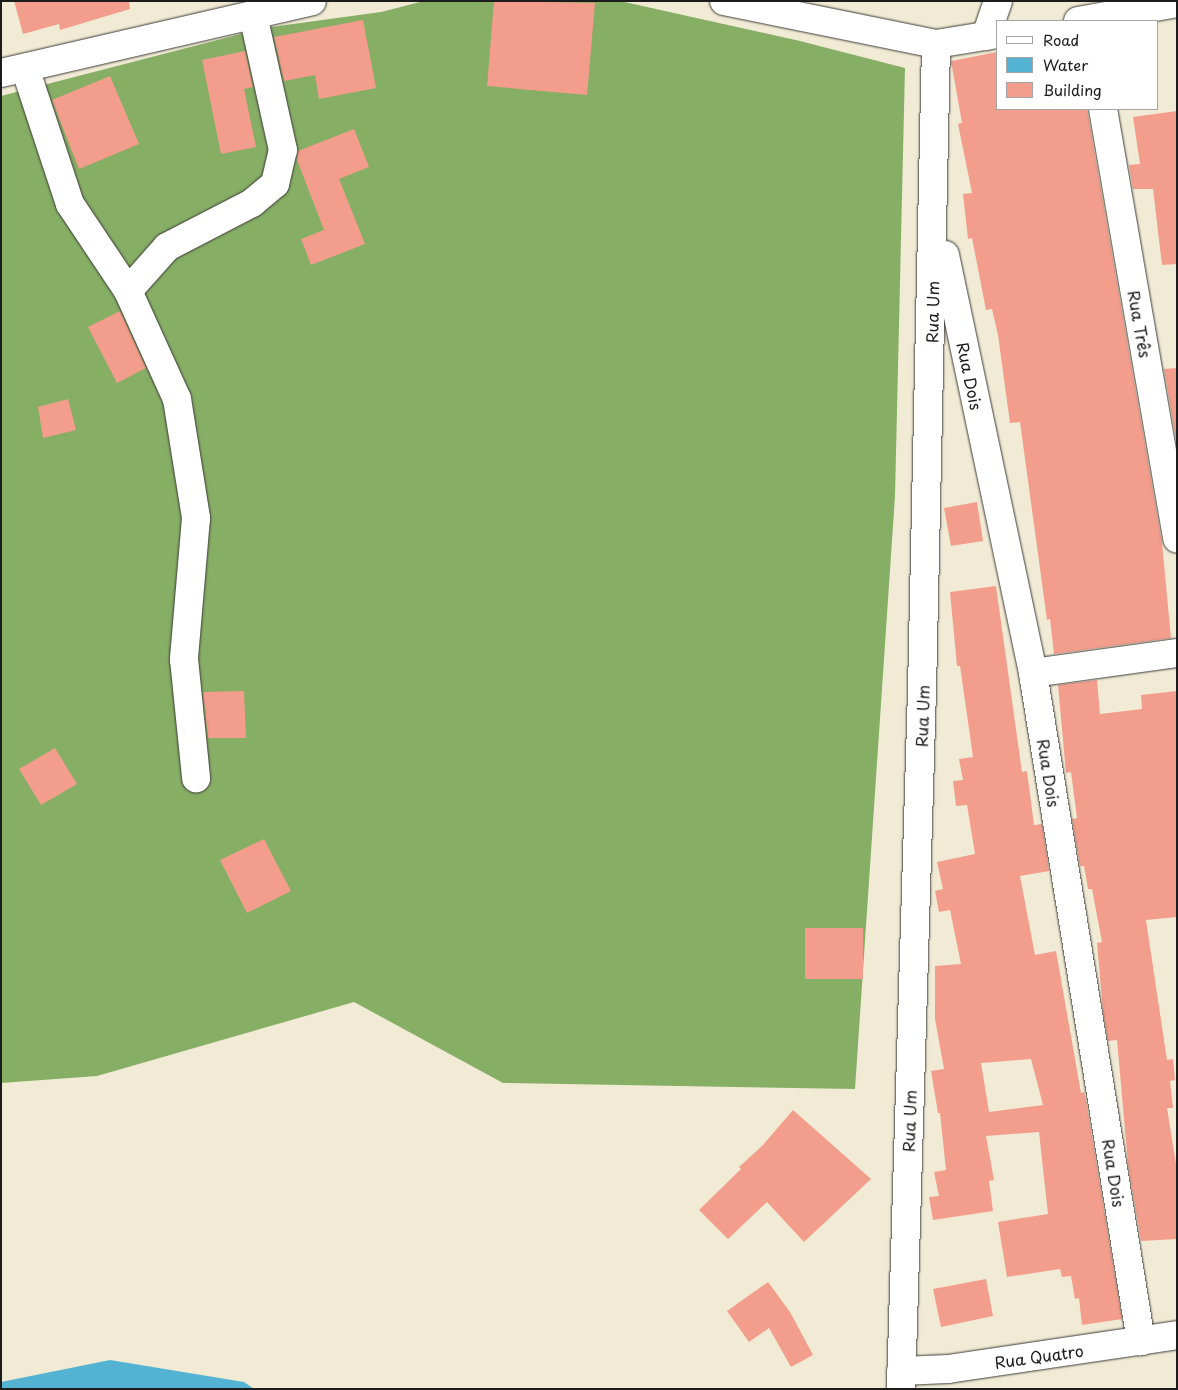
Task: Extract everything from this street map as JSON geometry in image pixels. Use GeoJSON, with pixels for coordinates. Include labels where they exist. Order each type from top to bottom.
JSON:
{"type":"FeatureCollection","features":[{"type":"Feature","properties":{"kind":"street"},"geometry":{"type":"LineString","coordinates":[[196,778],[184,659],[196,518],[177,399],[128,291],[70,204],[13,70],[312,1]]}},
{"type":"Feature","properties":{"kind":"street"},"geometry":{"type":"LineString","coordinates":[[724,1],[936,44],[992,35],[998,1]]}},
{"type":"Feature","properties":{"kind":"street"},"geometry":{"type":"LineString","coordinates":[[1090,20],[1177,3]]}},
{"type":"Feature","properties":{"kind":"street"},"geometry":{"type":"LineString","coordinates":[[128,291],[167,248],[252,203],[275,184],[283,150],[253,15]]}},
{"type":"Feature","properties":{"kind":"street","name":"Rua Um"},"geometry":{"type":"LineString","coordinates":[[901,1380],[935,210],[936,44]]}},
{"type":"Feature","properties":{"kind":"street","name":"Rua Três"},"geometry":{"type":"LineString","coordinates":[[1103,110],[1177,540]]}},
{"type":"Feature","properties":{"kind":"street","name":"Rua Dois"},"geometry":{"type":"LineString","coordinates":[[935,210],[1033,673],[1141,1341]]}},
{"type":"Feature","properties":{"kind":"street"},"geometry":{"type":"LineString","coordinates":[[1033,673],[1177,653]]}},
{"type":"Feature","properties":{"kind":"street","name":"Rua Quatro"},"geometry":{"type":"LineString","coordinates":[[901,1380],[948,1369],[1177,1335]]}},
{"type":"Feature","properties":{"kind":"green space"},"geometry":{"type":"Polygon","coordinates":[[[424,1],[620,1],[800,41],[905,68],[895,496],[855,1089],[503,1083],[354,1002],[97,1076],[1,1083],[1,96],[264,28],[381,12],[424,1]]]}},
{"type":"Feature","properties":{"kind":"water"},"geometry":{"type":"Polygon","coordinates":[[[110,1360],[244,1382],[254,1389],[1,1389],[1,1382],[110,1360]]]}},
{"type":"Feature","properties":{"kind":"building"},"geometry":{"type":"Polygon","coordinates":[[[14,1],[129,1],[130,9],[60,30],[59,24],[23,34],[14,1]]]}},
{"type":"Feature","properties":{"kind":"building"},"geometry":{"type":"Polygon","coordinates":[[[494,1],[595,3],[587,95],[487,86],[494,1]]]}},
{"type":"Feature","properties":{"kind":"building"},"geometry":{"type":"Polygon","coordinates":[[[363,20],[376,88],[319,99],[315,75],[284,81],[274,37],[363,20]]]}},
{"type":"Feature","properties":{"kind":"building"},"geometry":{"type":"Polygon","coordinates":[[[245,51],[253,87],[244,89],[256,147],[221,154],[202,60],[245,51]]]}},
{"type":"Feature","properties":{"kind":"building"},"geometry":{"type":"Polygon","coordinates":[[[996,52],[996,110],[1087,110],[1162,543],[1171,638],[1054,654],[1050,619],[1047,620],[1020,422],[1010,423],[998,335],[992,309],[986,310],[972,238],[968,239],[963,194],[972,193],[958,124],[962,123],[951,61],[996,52]]]}},
{"type":"Feature","properties":{"kind":"building"},"geometry":{"type":"Polygon","coordinates":[[[110,76],[139,144],[79,169],[52,100],[110,76]]]}},
{"type":"Feature","properties":{"kind":"building"},"geometry":{"type":"Polygon","coordinates":[[[1177,111],[1177,264],[1162,265],[1153,189],[1133,189],[1129,165],[1140,164],[1133,117],[1177,111]]]}},
{"type":"Feature","properties":{"kind":"building"},"geometry":{"type":"Polygon","coordinates":[[[354,129],[369,167],[339,179],[365,244],[311,265],[301,239],[324,230],[297,160],[298,151],[354,129]]]}},
{"type":"Feature","properties":{"kind":"building"},"geometry":{"type":"Polygon","coordinates":[[[120,311],[146,368],[117,383],[88,327],[120,311]]]}},
{"type":"Feature","properties":{"kind":"building"},"geometry":{"type":"Polygon","coordinates":[[[1177,368],[1177,445],[1164,369],[1177,368]]]}},
{"type":"Feature","properties":{"kind":"building"},"geometry":{"type":"Polygon","coordinates":[[[68,399],[76,430],[43,438],[38,407],[68,399]]]}},
{"type":"Feature","properties":{"kind":"building"},"geometry":{"type":"Polygon","coordinates":[[[977,502],[983,541],[951,546],[944,508],[977,502]]]}},
{"type":"Feature","properties":{"kind":"building"},"geometry":{"type":"Polygon","coordinates":[[[996,586],[1022,772],[1027,771],[1034,825],[1042,824],[1049,871],[1020,876],[1035,955],[1056,951],[1081,1093],[1084,1092],[1086,1101],[1122,1319],[1082,1325],[1079,1298],[1075,1299],[1071,1276],[1062,1277],[1060,1269],[1007,1277],[998,1222],[1048,1214],[1039,1132],[986,1136],[994,1180],[989,1181],[993,1211],[933,1220],[929,1197],[939,1196],[934,1172],[946,1170],[940,1113],[938,1113],[931,1071],[944,1069],[935,1019],[935,966],[961,964],[950,910],[939,912],[935,891],[943,889],[937,862],[975,854],[967,805],[956,806],[953,781],[963,780],[959,759],[973,757],[960,666],[957,666],[950,592],[996,586]],[[1031,1059],[981,1063],[989,1112],[1043,1105],[1031,1059]]]}},
{"type":"Feature","properties":{"kind":"building"},"geometry":{"type":"Polygon","coordinates":[[[1097,680],[1100,714],[1142,709],[1141,695],[1177,691],[1177,917],[1146,920],[1167,1060],[1173,1059],[1175,1080],[1170,1081],[1173,1108],[1167,1108],[1177,1170],[1177,1239],[1141,1241],[1128,1164],[1117,1040],[1108,1041],[1103,1011],[1097,943],[1102,942],[1092,889],[1088,889],[1084,866],[1080,866],[1072,819],[1077,818],[1071,772],[1066,773],[1058,685],[1097,680]]]}},
{"type":"Feature","properties":{"kind":"building"},"geometry":{"type":"Polygon","coordinates":[[[244,691],[246,738],[208,738],[203,692],[244,691]]]}},
{"type":"Feature","properties":{"kind":"building"},"geometry":{"type":"Polygon","coordinates":[[[55,748],[77,784],[41,805],[19,769],[55,748]]]}},
{"type":"Feature","properties":{"kind":"building"},"geometry":{"type":"Polygon","coordinates":[[[264,839],[291,891],[247,913],[220,860],[264,839]]]}},
{"type":"Feature","properties":{"kind":"building"},"geometry":{"type":"Polygon","coordinates":[[[805,928],[863,928],[863,979],[805,979],[805,928]]]}},
{"type":"Feature","properties":{"kind":"building"},"geometry":{"type":"Polygon","coordinates":[[[793,1110],[871,1179],[804,1242],[767,1202],[728,1239],[699,1210],[741,1169],[739,1167],[762,1146],[793,1110]]]}},
{"type":"Feature","properties":{"kind":"building"},"geometry":{"type":"Polygon","coordinates":[[[986,1279],[993,1316],[941,1327],[933,1289],[986,1279]]]}},
{"type":"Feature","properties":{"kind":"building"},"geometry":{"type":"Polygon","coordinates":[[[768,1282],[790,1312],[813,1355],[791,1367],[769,1328],[749,1342],[727,1311],[768,1282]]]}}]}
